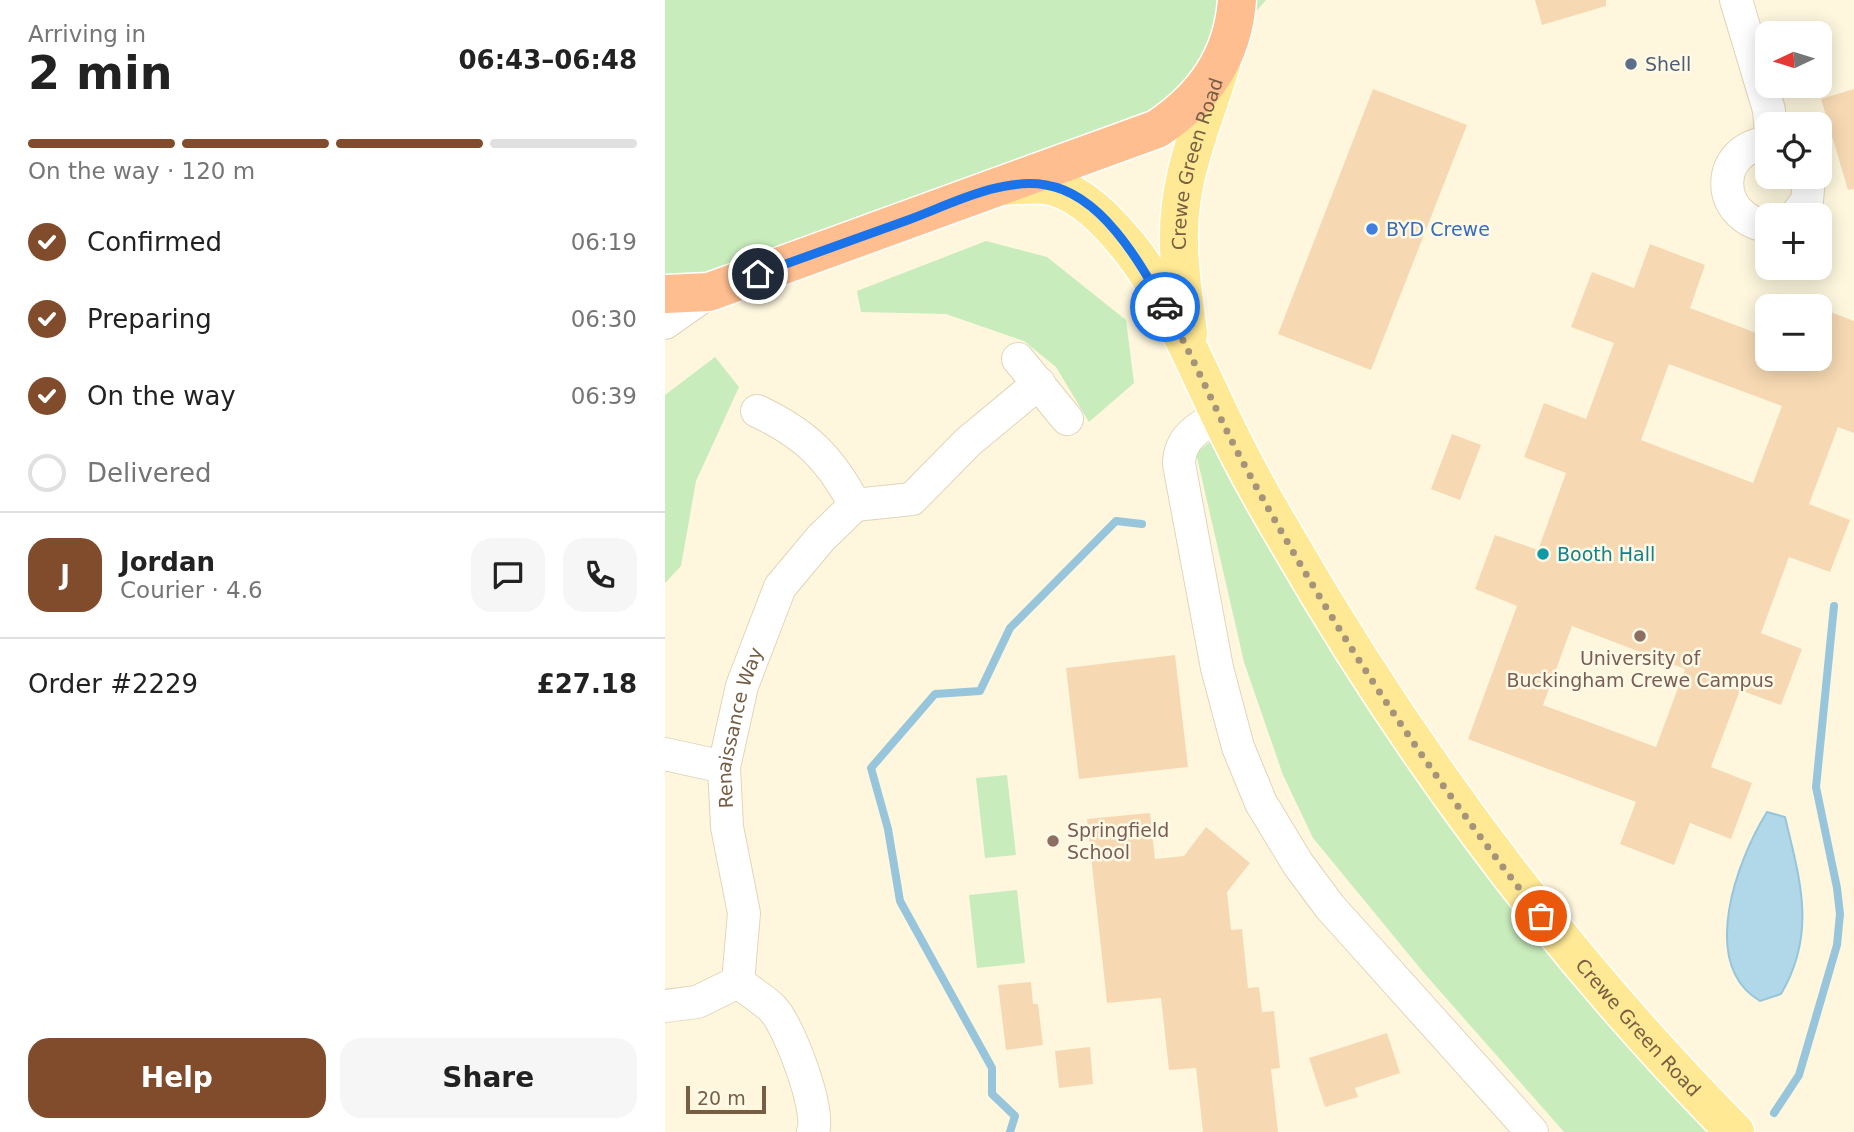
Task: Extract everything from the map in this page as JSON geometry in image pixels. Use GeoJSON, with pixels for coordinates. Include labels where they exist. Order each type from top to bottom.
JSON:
{"type":"FeatureCollection","features":[{"type":"Feature","properties":{"kind":"highway"},"geometry":{"type":"LineString","coordinates":[[1226,51],[1237,0]]}},
{"type":"Feature","properties":{"kind":"highway"},"geometry":{"type":"LineString","coordinates":[[665,294],[709,292],[1157,129],[1197,98],[1226,51],[1266,0]]}},
{"type":"Feature","properties":{"kind":"main road","name":"Crewe Green Road"},"geometry":{"type":"LineString","coordinates":[[1191,351],[1179,260],[1181,206],[1196,139],[1226,51]]}},
{"type":"Feature","properties":{"kind":"main road","name":"Crewe Green Road"},"geometry":{"type":"LineString","coordinates":[[1002,186],[1045,184],[1072,194],[1090,208],[1135,254],[1191,351],[1220,416],[1305,571],[1408,736],[1556,936],[1663,1058],[1735,1132]]}},
{"type":"Feature","properties":{"kind":"street"},"geometry":{"type":"LineString","coordinates":[[1736,0],[1769,112]]}},
{"type":"Feature","properties":{"kind":"street"},"geometry":{"type":"LineString","coordinates":[[1755,148],[1741,153],[1735,160],[1727,180],[1729,197],[1738,212],[1747,220],[1755,222]]}},
{"type":"Feature","properties":{"kind":"street"},"geometry":{"type":"LineString","coordinates":[[665,323],[709,292]]}},
{"type":"Feature","properties":{"kind":"street"},"geometry":{"type":"LineString","coordinates":[[757,411],[779,421],[820,450],[839,475],[855,505],[912,499],[968,442],[1029,371],[1067,419]]}},
{"type":"Feature","properties":{"kind":"street"},"geometry":{"type":"LineString","coordinates":[[1220,416],[1193,432],[1179,452],[1179,464],[1217,668],[1242,759],[1277,831],[1330,907],[1532,1132]]}},
{"type":"Feature","properties":{"kind":"street","name":"Renaissance Way"},"geometry":{"type":"LineString","coordinates":[[738,982],[744,913],[727,827],[724,767],[742,686],[780,587],[821,538],[855,505]]}},
{"type":"Feature","properties":{"kind":"street"},"geometry":{"type":"LineString","coordinates":[[665,754],[724,767]]}},
{"type":"Feature","properties":{"kind":"street"},"geometry":{"type":"LineString","coordinates":[[665,1006],[697,1002],[738,982],[774,1010],[787,1034],[809,1094],[816,1124],[813,1132]]}},
{"type":"Feature","properties":{"kind":"green space"},"geometry":{"type":"Polygon","coordinates":[[[665,0],[1266,0],[1231,40],[1197,98],[665,294],[665,0]]]}},
{"type":"Feature","properties":{"kind":"green space"},"geometry":{"type":"Polygon","coordinates":[[[986,241],[1047,257],[1126,320],[1134,383],[1089,422],[1056,367],[1024,341],[946,314],[861,312],[857,291],[986,241]]]}},
{"type":"Feature","properties":{"kind":"green space"},"geometry":{"type":"Polygon","coordinates":[[[715,357],[739,387],[696,481],[681,566],[665,583],[665,395],[715,357]]]}},
{"type":"Feature","properties":{"kind":"green space"},"geometry":{"type":"Polygon","coordinates":[[[1211,441],[1721,1132],[1564,1132],[1424,973],[1313,838],[1283,775],[1244,662],[1196,453],[1211,441]]]}},
{"type":"Feature","properties":{"kind":"green space"},"geometry":{"type":"Polygon","coordinates":[[[1007,775],[1016,855],[985,858],[976,778],[1007,775]]]}},
{"type":"Feature","properties":{"kind":"green space"},"geometry":{"type":"Polygon","coordinates":[[[1017,890],[1025,963],[977,968],[969,895],[1017,890]]]}},
{"type":"Feature","properties":{"kind":"water"},"geometry":{"type":"Polygon","coordinates":[[[1767,812],[1785,817],[1800,885],[1802,928],[1792,971],[1781,994],[1760,1001],[1741,984],[1731,963],[1727,938],[1735,883],[1767,812]]]}},
{"type":"Feature","properties":{"kind":"building"},"geometry":{"type":"Polygon","coordinates":[[[1535,0],[1606,0],[1606,6],[1542,25],[1535,0]]]}},
{"type":"Feature","properties":{"kind":"building","name":"BYD Crewe"},"geometry":{"type":"Polygon","coordinates":[[[1373,89],[1467,125],[1371,370],[1278,334],[1373,89]]]}},
{"type":"Feature","properties":{"kind":"building"},"geometry":{"type":"Polygon","coordinates":[[[1854,89],[1854,189],[1848,190],[1832,136],[1832,112],[1825,112],[1821,99],[1832,98],[1832,96],[1854,89]]]}},
{"type":"Feature","properties":{"kind":"building","name":"Booth Hall"},"geometry":{"type":"Polygon","coordinates":[[[1650,244],[1705,265],[1690,308],[1755,332],[1755,371],[1832,371],[1832,313],[1854,321],[1854,433],[1838,427],[1809,504],[1850,520],[1830,572],[1789,557],[1761,633],[1802,649],[1781,705],[1740,690],[1711,767],[1752,783],[1731,839],[1690,823],[1674,865],[1620,844],[1636,802],[1468,739],[1517,606],[1475,589],[1495,535],[1538,550],[1566,473],[1524,457],[1544,403],[1586,419],[1614,343],[1571,327],[1592,272],[1634,288],[1650,244]],[[1669,364],[1641,440],[1753,483],[1782,406],[1669,364]],[[1572,626],[1543,705],[1656,747],[1685,669],[1572,626]]]}},
{"type":"Feature","properties":{"kind":"building"},"geometry":{"type":"Polygon","coordinates":[[[1452,434],[1481,445],[1460,500],[1431,489],[1452,434]]]}},
{"type":"Feature","properties":{"kind":"building"},"geometry":{"type":"Polygon","coordinates":[[[1175,655],[1188,767],[1079,779],[1066,668],[1175,655]]]}},
{"type":"Feature","properties":{"kind":"building"},"geometry":{"type":"Polygon","coordinates":[[[1150,813],[1155,859],[1184,856],[1206,827],[1250,863],[1227,892],[1231,930],[1242,929],[1248,988],[1259,987],[1262,1012],[1274,1011],[1280,1068],[1271,1069],[1278,1132],[1203,1132],[1196,1068],[1169,1070],[1161,998],[1107,1003],[1087,819],[1150,813]]]}},
{"type":"Feature","properties":{"kind":"building"},"geometry":{"type":"Polygon","coordinates":[[[1031,982],[1033,1004],[1038,1004],[1043,1045],[1006,1050],[998,985],[1031,982]]]}},
{"type":"Feature","properties":{"kind":"building"},"geometry":{"type":"Polygon","coordinates":[[[1387,1033],[1400,1073],[1355,1088],[1358,1097],[1325,1107],[1309,1058],[1387,1033]]]}},
{"type":"Feature","properties":{"kind":"building"},"geometry":{"type":"Polygon","coordinates":[[[1090,1047],[1093,1084],[1059,1088],[1055,1051],[1090,1047]]]}},
{"type":"Feature","properties":{"kind":"waterway"},"geometry":{"type":"LineString","coordinates":[[1010,1132],[1015,1116],[992,1094],[992,1068],[900,901],[888,829],[871,768],[935,694],[980,691],[1010,628],[1116,521],[1142,524]]}},
{"type":"Feature","properties":{"kind":"waterway"},"geometry":{"type":"LineString","coordinates":[[1774,1113],[1799,1075],[1837,945],[1840,914],[1837,888],[1816,787],[1834,606]]}},
{"type":"Feature","properties":{"kind":"way so far"},"geometry":{"type":"LineString","coordinates":[[1165,307],[1191,351],[1246,467],[1353,651],[1415,746],[1541,916]]}},
{"type":"Feature","properties":{"kind":"place","name":"Shell"},"geometry":{"type":"Point","coordinates":[1631,64]}},
{"type":"Feature","properties":{"kind":"place","name":"BYD Crewe"},"geometry":{"type":"Point","coordinates":[1372,229]}},
{"type":"Feature","properties":{"kind":"place","name":"Booth Hall"},"geometry":{"type":"Point","coordinates":[1543,554]}},
{"type":"Feature","properties":{"kind":"place","name":"University of Buckingham Crewe Campus"},"geometry":{"type":"Point","coordinates":[1640,636]}},
{"type":"Feature","properties":{"kind":"place","name":"Springfield School"},"geometry":{"type":"Point","coordinates":[1053,841]}},
{"type":"Feature","properties":{"kind":"route"},"geometry":{"type":"LineString","coordinates":[[758,274],[1002,186],[1045,184],[1072,194],[1121,237],[1135,254],[1165,307]]}}]}
